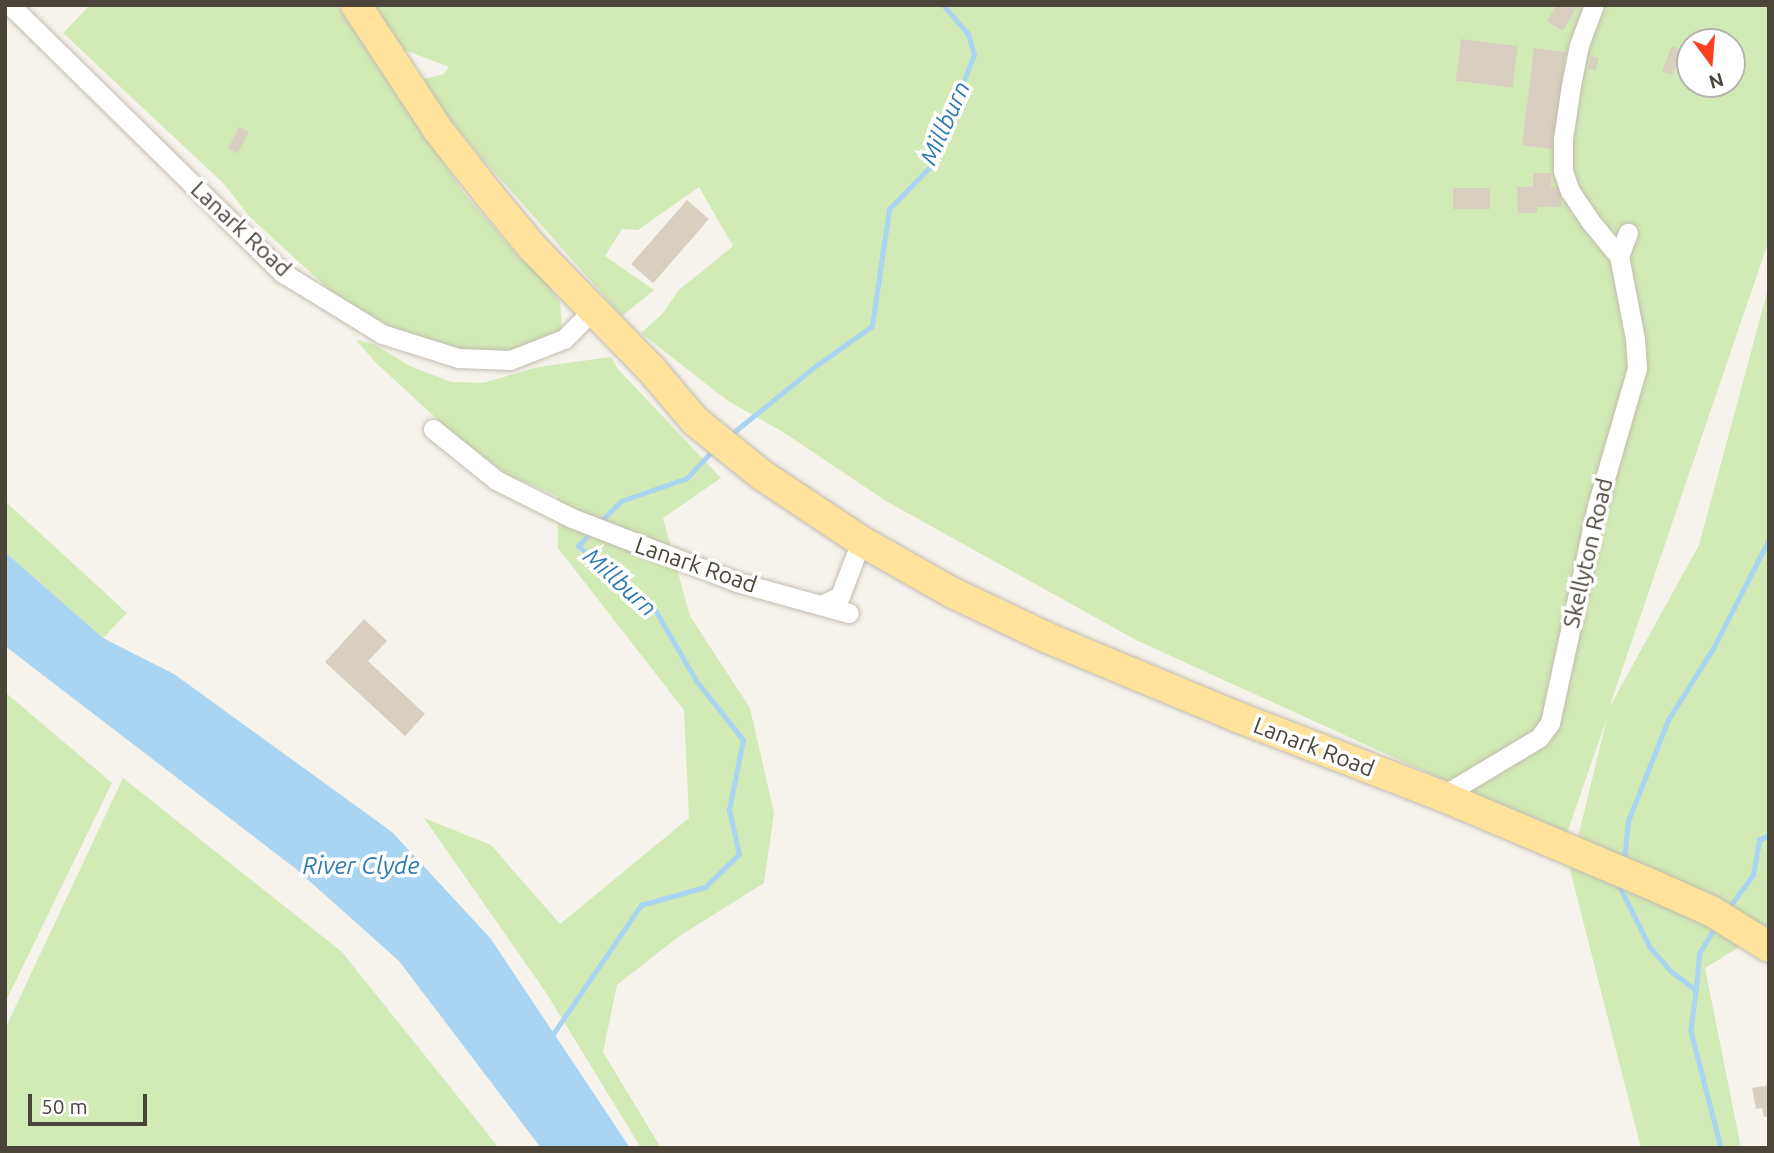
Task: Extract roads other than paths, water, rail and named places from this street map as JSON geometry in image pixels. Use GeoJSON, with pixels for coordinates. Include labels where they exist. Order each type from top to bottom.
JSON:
{"type":"FeatureCollection","features":[{"type":"Feature","properties":{"kind":"main road","name":"Lanark Road"},"geometry":{"type":"LineString","coordinates":[[356,5],[399,74],[468,168],[532,247],[651,369],[695,421],[762,475],[861,541],[953,593],[1050,639],[1237,717],[1442,796],[1711,911],[1769,947]]}},
{"type":"Feature","properties":{"kind":"street","name":"Lanark Road"},"geometry":{"type":"LineString","coordinates":[[10,5],[283,273],[382,334],[458,358],[510,360],[564,339],[592,311]]}},
{"type":"Feature","properties":{"kind":"street","name":"Skellyton Road"},"geometry":{"type":"LineString","coordinates":[[1442,796],[1539,738],[1550,723],[1597,506],[1637,368],[1635,338],[1619,256],[1590,221],[1565,181],[1562,158],[1576,58],[1594,5]]}},
{"type":"Feature","properties":{"kind":"street"},"geometry":{"type":"LineString","coordinates":[[1619,256],[1628,233]]}},
{"type":"Feature","properties":{"kind":"street","name":"Lanark Road"},"geometry":{"type":"LineString","coordinates":[[433,429],[496,480],[572,518],[635,545],[737,582],[849,613]]}},
{"type":"Feature","properties":{"kind":"street"},"geometry":{"type":"LineString","coordinates":[[821,605],[840,596],[861,541]]}},
{"type":"Feature","properties":{"kind":"water","name":"River Clyde"},"geometry":{"type":"Polygon","coordinates":[[[5,552],[103,638],[174,674],[392,832],[491,939],[630,1148],[541,1148],[399,961],[296,869],[5,646],[5,552]]]}},
{"type":"Feature","properties":{"kind":"waterway","name":"Millburn"},"geometry":{"type":"LineString","coordinates":[[729,436],[817,365],[872,326],[889,209],[930,167],[974,55],[968,34],[943,5]]}},
{"type":"Feature","properties":{"kind":"waterway","name":"Millburn"},"geometry":{"type":"LineString","coordinates":[[599,523],[621,501],[687,478],[715,448]]}},
{"type":"Feature","properties":{"kind":"waterway","name":"Millburn"},"geometry":{"type":"LineString","coordinates":[[553,1034],[641,905],[705,887],[739,854],[729,810],[743,740],[696,681],[655,610],[578,546],[591,532]]}},
{"type":"Feature","properties":{"kind":"waterway"},"geometry":{"type":"LineString","coordinates":[[1624,861],[1628,821],[1668,720],[1714,647],[1769,539]]}},
{"type":"Feature","properties":{"kind":"waterway"},"geometry":{"type":"LineString","coordinates":[[1727,910],[1753,875],[1759,840],[1769,835]]}},
{"type":"Feature","properties":{"kind":"waterway"},"geometry":{"type":"LineString","coordinates":[[1621,884],[1650,947],[1671,971],[1696,990],[1691,1031],[1721,1148]]}},
{"type":"Feature","properties":{"kind":"waterway"},"geometry":{"type":"LineString","coordinates":[[1696,989],[1699,953],[1716,926]]}}]}
